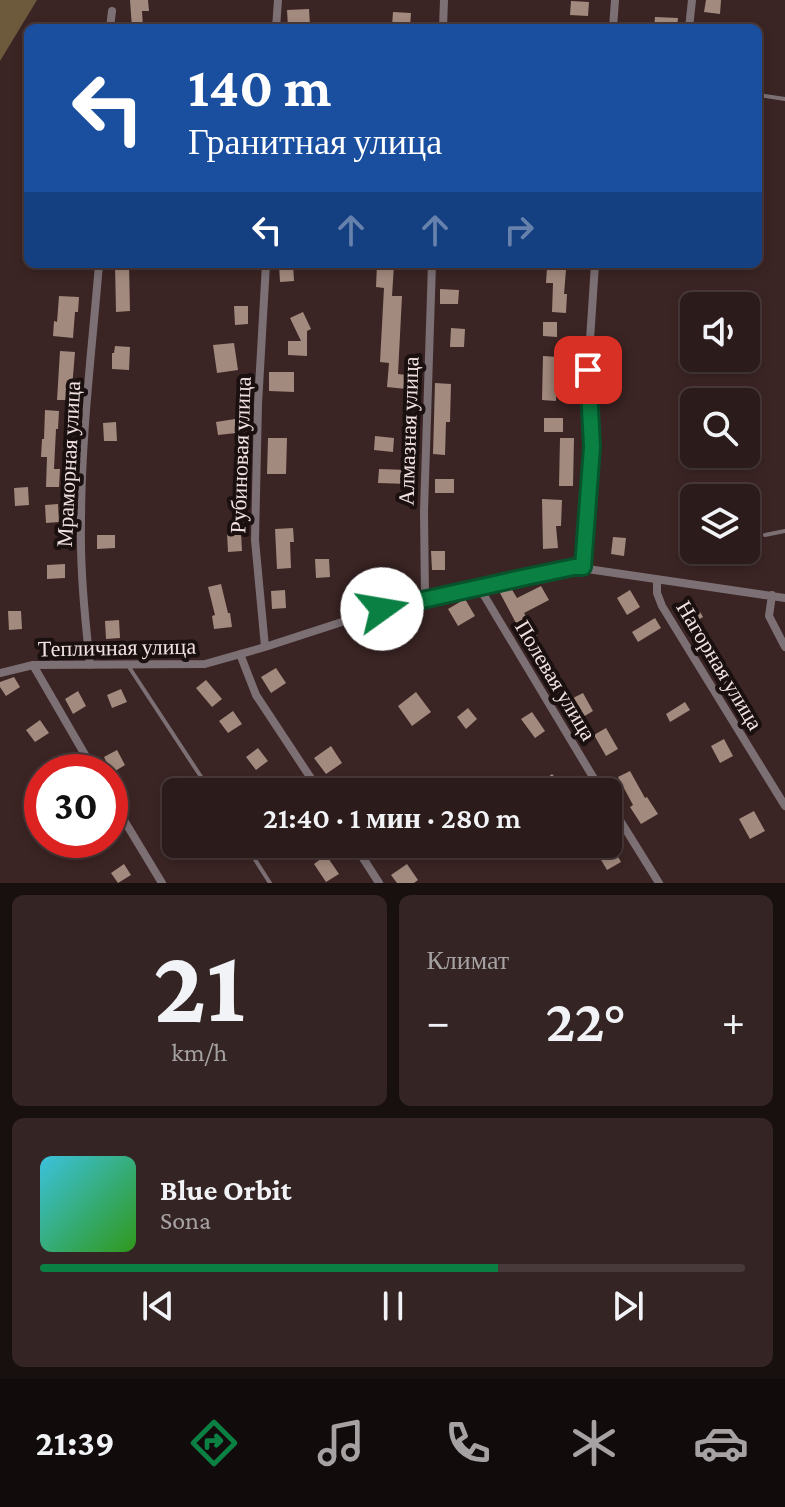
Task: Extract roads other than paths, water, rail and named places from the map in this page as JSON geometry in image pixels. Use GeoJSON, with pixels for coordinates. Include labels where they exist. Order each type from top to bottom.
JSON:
{"type":"FeatureCollection","features":[{"type":"Feature","properties":{"kind":"street"},"geometry":{"type":"LineString","coordinates":[[276,24],[278,0]]}},
{"type":"Feature","properties":{"kind":"street"},"geometry":{"type":"LineString","coordinates":[[443,24],[444,0]]}},
{"type":"Feature","properties":{"kind":"street"},"geometry":{"type":"LineString","coordinates":[[613,24],[615,0]]}},
{"type":"Feature","properties":{"kind":"street"},"geometry":{"type":"LineString","coordinates":[[689,24],[692,0]]}},
{"type":"Feature","properties":{"kind":"street"},"geometry":{"type":"LineString","coordinates":[[110,24],[112,11]]}},
{"type":"Feature","properties":{"kind":"street","name":"Мраморная улица"},"geometry":{"type":"LineString","coordinates":[[90,665],[83,604],[81,522],[85,426],[99,268]]}},
{"type":"Feature","properties":{"kind":"street","name":"Рубиновая улица"},"geometry":{"type":"LineString","coordinates":[[265,647],[255,540],[266,268]]}},
{"type":"Feature","properties":{"kind":"street","name":"Алмазная улица"},"geometry":{"type":"LineString","coordinates":[[425,599],[424,511],[432,268]]}},
{"type":"Feature","properties":{"kind":"street"},"geometry":{"type":"LineString","coordinates":[[583,567],[592,447],[588,370],[595,268]]}},
{"type":"Feature","properties":{"kind":"street","name":"Тепличная улица"},"geometry":{"type":"LineString","coordinates":[[0,673],[33,665],[205,664],[382,609],[574,567],[785,598]]}},
{"type":"Feature","properties":{"kind":"street","name":"Нагорная улица"},"geometry":{"type":"LineString","coordinates":[[657,580],[657,593],[662,606],[785,806]]}},
{"type":"Feature","properties":{"kind":"street","name":"Полевая улица"},"geometry":{"type":"LineString","coordinates":[[479,587],[594,778]]}},
{"type":"Feature","properties":{"kind":"street"},"geometry":{"type":"LineString","coordinates":[[772,595],[769,616],[785,647]]}},
{"type":"Feature","properties":{"kind":"street"},"geometry":{"type":"LineString","coordinates":[[240,654],[256,695],[311,778]]}},
{"type":"Feature","properties":{"kind":"street"},"geometry":{"type":"LineString","coordinates":[[33,665],[85,754]]}},
{"type":"Feature","properties":{"kind":"street"},"geometry":{"type":"LineString","coordinates":[[622,824],[659,883]]}},
{"type":"Feature","properties":{"kind":"street"},"geometry":{"type":"LineString","coordinates":[[128,827],[162,883]]}},
{"type":"Feature","properties":{"kind":"street"},"geometry":{"type":"LineString","coordinates":[[363,858],[379,883]]}},
{"type":"Feature","properties":{"kind":"lane"},"geometry":{"type":"LineString","coordinates":[[762,96],[785,99]]}},
{"type":"Feature","properties":{"kind":"lane"},"geometry":{"type":"LineString","coordinates":[[765,535],[785,531]]}},
{"type":"Feature","properties":{"kind":"lane"},"geometry":{"type":"LineString","coordinates":[[127,664],[202,778]]}},
{"type":"Feature","properties":{"kind":"lane"},"geometry":{"type":"LineString","coordinates":[[254,858],[270,883]]}}]}
